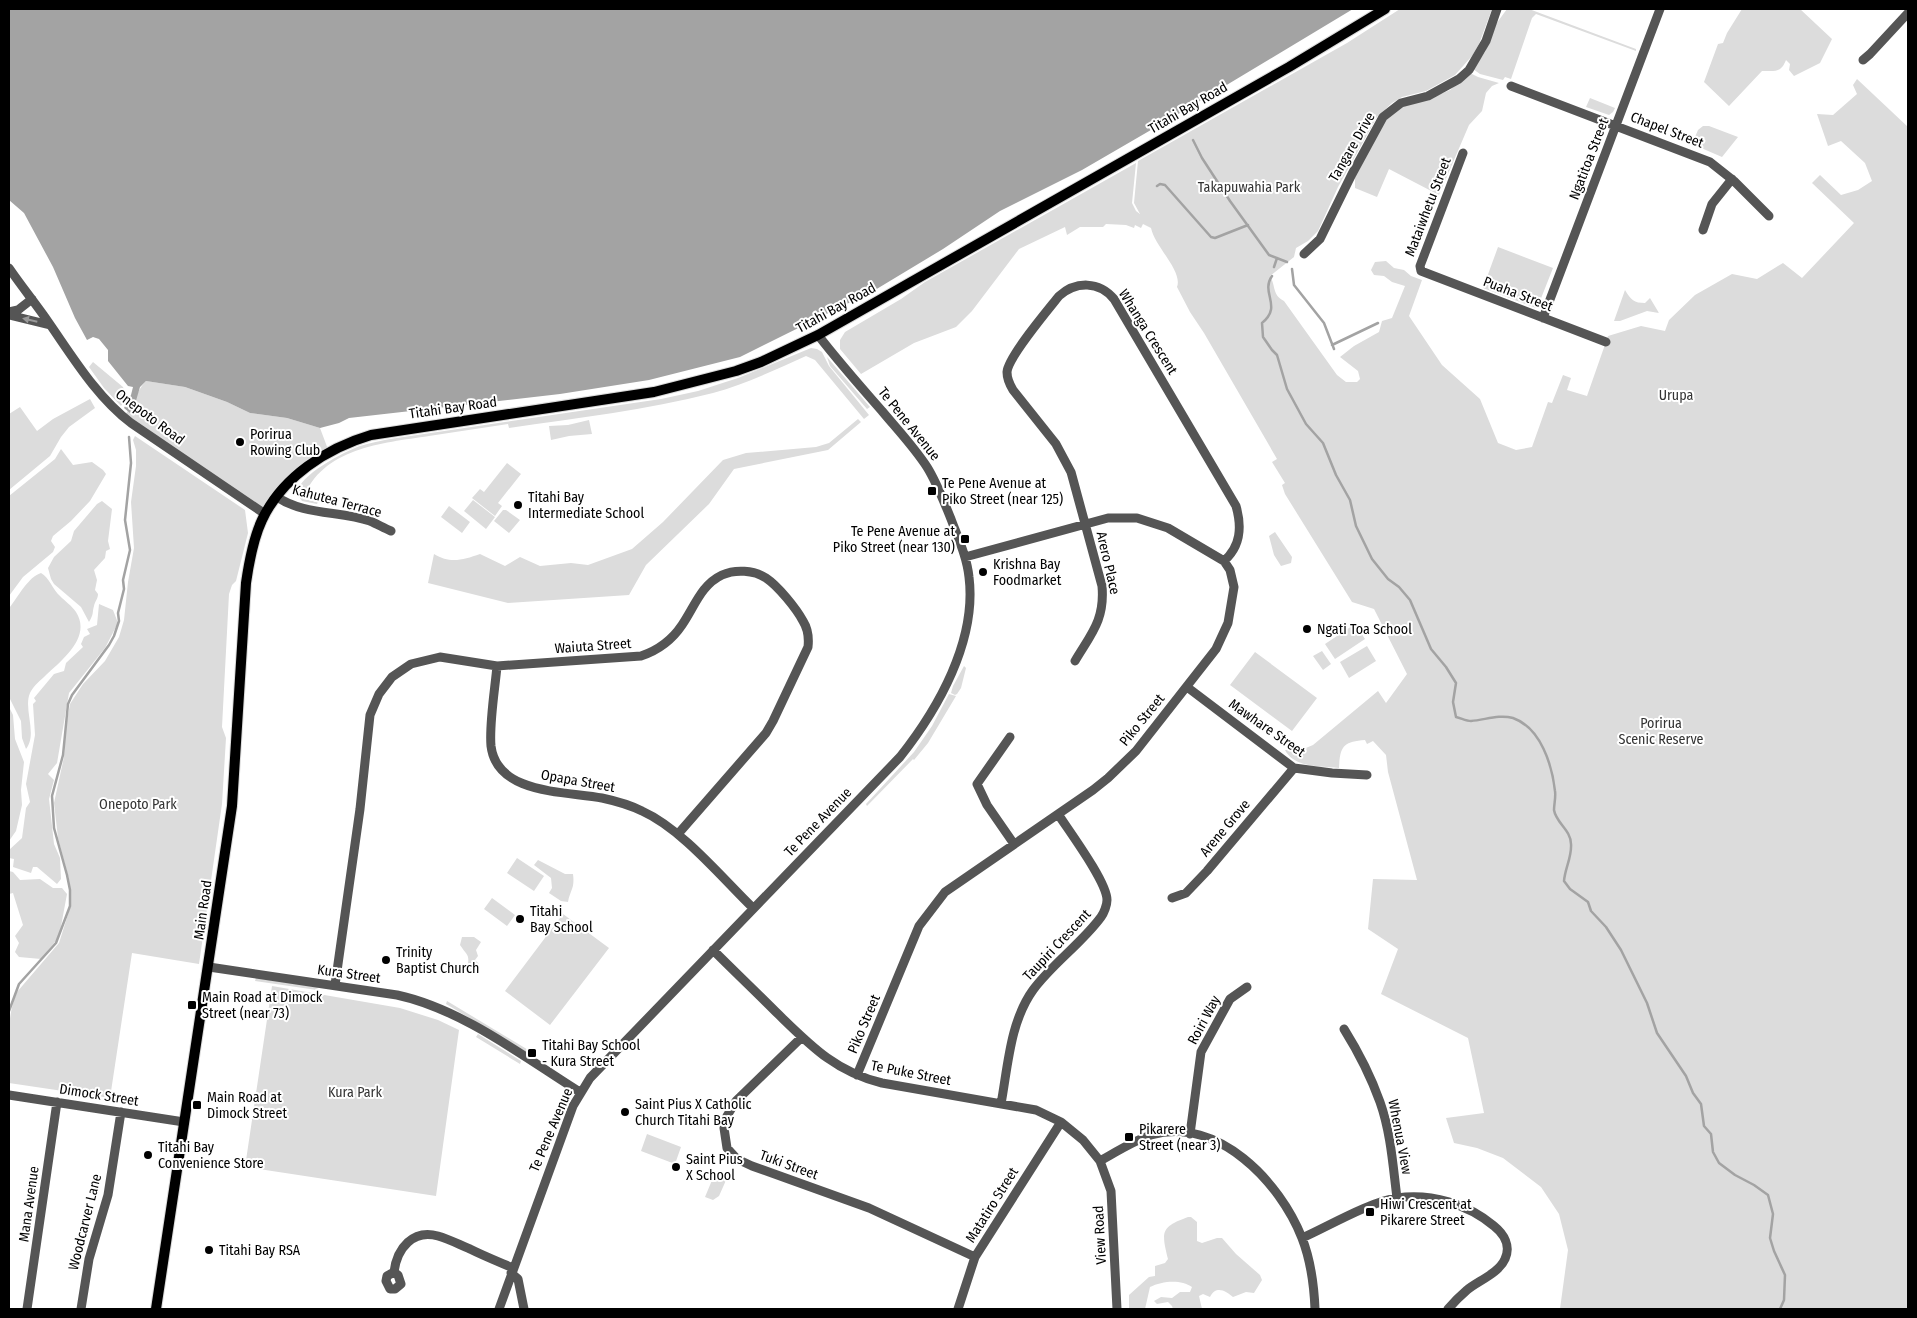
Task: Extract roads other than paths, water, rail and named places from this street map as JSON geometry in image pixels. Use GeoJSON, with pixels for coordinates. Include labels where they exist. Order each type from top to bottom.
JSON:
{"type":"FeatureCollection","features":[{"type":"Feature","properties":{"kind":"main road","name":"Titahi Bay Road"},"geometry":{"type":"LineString","coordinates":[[265,514],[294,478],[329,452],[371,435],[654,392],[736,371],[818,336],[1289,67],[1385,9]]}},
{"type":"Feature","properties":{"kind":"main road","name":"Main Road"},"geometry":{"type":"LineString","coordinates":[[156,1309],[232,806],[246,583],[254,543],[265,514]]}},
{"type":"Feature","properties":{"kind":"street","name":"Tangare Drive"},"geometry":{"type":"LineString","coordinates":[[1304,254],[1320,239],[1383,117],[1402,103],[1428,96],[1459,80],[1469,70],[1486,41],[1497,9]]}},
{"type":"Feature","properties":{"kind":"street","name":"Ngatitoa Street"},"geometry":{"type":"LineString","coordinates":[[1543,318],[1660,9]]}},
{"type":"Feature","properties":{"kind":"street"},"geometry":{"type":"LineString","coordinates":[[1862,60],[1908,13]]}},
{"type":"Feature","properties":{"kind":"street","name":"Chapel Street"},"geometry":{"type":"LineString","coordinates":[[1511,86],[1705,160],[1722,170],[1769,216]]}},
{"type":"Feature","properties":{"kind":"street","name":"Mataiwhetu Street"},"geometry":{"type":"LineString","coordinates":[[1421,271],[1420,266],[1463,153]]}},
{"type":"Feature","properties":{"kind":"street"},"geometry":{"type":"LineString","coordinates":[[1703,230],[1712,204],[1732,179]]}},
{"type":"Feature","properties":{"kind":"street","name":"Onepoto Road"},"geometry":{"type":"LineString","coordinates":[[9,268],[20,287],[32,299],[98,393],[123,417],[265,514]]}},
{"type":"Feature","properties":{"kind":"street","name":"Puaha Street"},"geometry":{"type":"LineString","coordinates":[[1421,271],[1606,342]]}},
{"type":"Feature","properties":{"kind":"street","name":"Whanga Crescent"},"geometry":{"type":"LineString","coordinates":[[1085,524],[1071,472],[1062,454],[1013,390],[1008,382],[1007,372],[1012,359],[1059,296],[1073,287],[1087,284],[1098,287],[1114,299],[1236,506],[1240,520],[1238,542],[1232,554],[1224,561]]}},
{"type":"Feature","properties":{"kind":"street"},"geometry":{"type":"LineString","coordinates":[[9,313],[18,310],[32,299]]}},
{"type":"Feature","properties":{"kind":"street"},"geometry":{"type":"LineString","coordinates":[[9,313],[50,325]]}},
{"type":"Feature","properties":{"kind":"street","name":"Te Pene Avenue"},"geometry":{"type":"LineString","coordinates":[[499,1309],[573,1106],[580,1092],[602,1064],[900,757],[916,737],[956,664],[967,626],[970,594],[965,557],[936,485],[927,468],[908,441],[818,336]]}},
{"type":"Feature","properties":{"kind":"street","name":"Kahutea Terrace"},"geometry":{"type":"LineString","coordinates":[[277,497],[283,502],[370,522],[391,531]]}},
{"type":"Feature","properties":{"kind":"street"},"geometry":{"type":"LineString","coordinates":[[965,557],[1108,518],[1121,517],[1151,521],[1180,534],[1224,561]]}},
{"type":"Feature","properties":{"kind":"street","name":"Arero Place"},"geometry":{"type":"LineString","coordinates":[[1075,661],[1098,624],[1103,602],[1102,586],[1085,524]]}},
{"type":"Feature","properties":{"kind":"street","name":"Piko Street"},"geometry":{"type":"LineString","coordinates":[[857,1075],[919,926],[945,892],[1093,790],[1126,762],[1216,649],[1228,623],[1234,587],[1230,570],[1224,561]]}},
{"type":"Feature","properties":{"kind":"street","name":"Waiuta Street"},"geometry":{"type":"LineString","coordinates":[[335,985],[360,809],[370,715],[379,694],[392,677],[400,670],[421,660],[440,657],[451,657],[497,666],[641,656],[652,652],[673,636],[683,624],[703,590],[712,580],[729,572],[748,572],[765,577],[775,585],[804,621],[809,639],[805,658],[766,733],[678,834]]}},
{"type":"Feature","properties":{"kind":"street","name":"Opapa Street"},"geometry":{"type":"LineString","coordinates":[[497,666],[491,747],[496,760],[505,774],[513,780],[528,786],[618,802],[654,817],[678,834],[753,908]]}},
{"type":"Feature","properties":{"kind":"street","name":"Mawhare Street"},"geometry":{"type":"LineString","coordinates":[[1187,687],[1294,768],[1367,775]]}},
{"type":"Feature","properties":{"kind":"street"},"geometry":{"type":"LineString","coordinates":[[1010,737],[977,784],[987,806],[1014,844]]}},
{"type":"Feature","properties":{"kind":"street","name":"Arene Grove"},"geometry":{"type":"LineString","coordinates":[[1172,898],[1186,894],[1294,768]]}},
{"type":"Feature","properties":{"kind":"street","name":"Taupiri Crescent"},"geometry":{"type":"LineString","coordinates":[[1002,1104],[1017,1020],[1025,1003],[1045,975],[1102,916],[1107,901],[1106,891],[1058,814]]}},
{"type":"Feature","properties":{"kind":"street","name":"Te Puke Street"},"geometry":{"type":"LineString","coordinates":[[713,950],[826,1058],[857,1075],[890,1085],[1036,1110],[1061,1122],[1083,1140],[1100,1162]]}},
{"type":"Feature","properties":{"kind":"street","name":"Kura Street"},"geometry":{"type":"LineString","coordinates":[[209,967],[397,995],[442,1008],[478,1028],[580,1092]]}},
{"type":"Feature","properties":{"kind":"street","name":"Roiri Way"},"geometry":{"type":"LineString","coordinates":[[1190,1134],[1201,1052],[1230,1000],[1246,986]]}},
{"type":"Feature","properties":{"kind":"street","name":"Whenua View"},"geometry":{"type":"LineString","coordinates":[[1344,1029],[1362,1058],[1381,1104],[1389,1137],[1397,1198]]}},
{"type":"Feature","properties":{"kind":"street","name":"Tuki Street"},"geometry":{"type":"LineString","coordinates":[[802,1037],[736,1101],[727,1116],[724,1128],[727,1148],[737,1159],[752,1166],[869,1208],[976,1257]]}},
{"type":"Feature","properties":{"kind":"street","name":"Dimock Street"},"geometry":{"type":"LineString","coordinates":[[9,1095],[184,1122]]}},
{"type":"Feature","properties":{"kind":"street","name":"Mana Avenue"},"geometry":{"type":"LineString","coordinates":[[27,1309],[57,1102]]}},
{"type":"Feature","properties":{"kind":"street","name":"Woodcarver Lane"},"geometry":{"type":"LineString","coordinates":[[81,1309],[88,1258],[108,1195],[121,1112]]}},
{"type":"Feature","properties":{"kind":"street","name":"Matatiro Street"},"geometry":{"type":"LineString","coordinates":[[958,1309],[976,1257],[1061,1122]]}},
{"type":"Feature","properties":{"kind":"street"},"geometry":{"type":"LineString","coordinates":[[1100,1162],[1126,1146],[1151,1135],[1173,1132],[1190,1134],[1230,1148],[1259,1173],[1276,1191],[1302,1238],[1312,1278],[1314,1309]]}},
{"type":"Feature","properties":{"kind":"street","name":"View Road"},"geometry":{"type":"LineString","coordinates":[[1100,1162],[1109,1184],[1113,1205],[1117,1309]]}},
{"type":"Feature","properties":{"kind":"street"},"geometry":{"type":"LineString","coordinates":[[1302,1238],[1372,1206],[1397,1198],[1438,1199],[1465,1206],[1490,1223],[1504,1236],[1507,1250],[1502,1265],[1466,1290],[1448,1309]]}},
{"type":"Feature","properties":{"kind":"street"},"geometry":{"type":"LineString","coordinates":[[394,1272],[396,1261],[402,1248],[410,1240],[426,1235],[446,1239],[512,1271],[518,1279],[524,1309]]}},
{"type":"Feature","properties":{"kind":"waterway"},"geometry":{"type":"LineString","coordinates":[[1193,140],[1202,158],[1230,201],[1269,255],[1287,262]]}},
{"type":"Feature","properties":{"kind":"waterway"},"geometry":{"type":"LineString","coordinates":[[1157,186],[1160,184],[1165,185],[1211,237],[1215,238],[1248,225]]}},
{"type":"Feature","properties":{"kind":"waterway"},"geometry":{"type":"LineString","coordinates":[[1274,267],[1277,258]]}},
{"type":"Feature","properties":{"kind":"waterway"},"geometry":{"type":"LineString","coordinates":[[1292,269],[1294,285],[1324,323],[1334,349]]}},
{"type":"Feature","properties":{"kind":"waterway"},"geometry":{"type":"LineString","coordinates":[[1272,276],[1268,288],[1271,311],[1262,323],[1263,337],[1277,355],[1287,389],[1306,424],[1323,443],[1336,475],[1350,500],[1356,526],[1372,559],[1388,579],[1399,587],[1410,600],[1431,649],[1456,683],[1453,702],[1456,717],[1467,721],[1497,717],[1513,718],[1523,723],[1538,739],[1551,770],[1555,793],[1555,815],[1569,835],[1571,844],[1564,881],[1570,889],[1588,902],[1591,911],[1606,927],[1621,950],[1647,1003],[1657,1033],[1686,1076],[1693,1093],[1701,1104],[1704,1126],[1711,1134],[1713,1152],[1719,1163],[1768,1195],[1773,1214],[1770,1238],[1785,1275],[1784,1300],[1780,1309]]}},
{"type":"Feature","properties":{"kind":"waterway"},"geometry":{"type":"LineString","coordinates":[[1332,345],[1378,323]]}},
{"type":"Feature","properties":{"kind":"waterway"},"geometry":{"type":"LineString","coordinates":[[9,1011],[19,984],[56,943],[70,906],[70,890],[67,875],[54,828],[52,796],[63,755],[68,704],[72,695],[109,645],[119,621],[118,613],[124,589],[123,580],[130,550],[125,520],[131,463],[129,437]]}},
{"type":"Feature","properties":{"kind":"place","name":"Porirua Rowing Club"},"geometry":{"type":"Point","coordinates":[240,442]}},
{"type":"Feature","properties":{"kind":"place","name":"Te Pene Avenue at Piko Street (near 125)"},"geometry":{"type":"Point","coordinates":[932,491]}},
{"type":"Feature","properties":{"kind":"place","name":"Titahi Bay Intermediate School"},"geometry":{"type":"Point","coordinates":[518,505]}},
{"type":"Feature","properties":{"kind":"place","name":"Te Pene Avenue at Piko Street (near 130)"},"geometry":{"type":"Point","coordinates":[965,539]}},
{"type":"Feature","properties":{"kind":"place","name":"Krishna Bay Foodmarket"},"geometry":{"type":"Point","coordinates":[983,572]}},
{"type":"Feature","properties":{"kind":"place","name":"Ngati Toa School"},"geometry":{"type":"Point","coordinates":[1307,629]}},
{"type":"Feature","properties":{"kind":"place","name":"Titahi Bay School"},"geometry":{"type":"Point","coordinates":[520,919]}},
{"type":"Feature","properties":{"kind":"place","name":"Trinity Baptist Church"},"geometry":{"type":"Point","coordinates":[386,960]}},
{"type":"Feature","properties":{"kind":"place","name":"Main Road at Dimock Street (near 73)"},"geometry":{"type":"Point","coordinates":[192,1005]}},
{"type":"Feature","properties":{"kind":"place","name":"Titahi Bay School - Kura Street"},"geometry":{"type":"Point","coordinates":[532,1053]}},
{"type":"Feature","properties":{"kind":"place","name":"Main Road at Dimock Street"},"geometry":{"type":"Point","coordinates":[197,1105]}},
{"type":"Feature","properties":{"kind":"place","name":"Saint Pius X Catholic Church Titahi Bay"},"geometry":{"type":"Point","coordinates":[625,1112]}},
{"type":"Feature","properties":{"kind":"place","name":"Pikarere Street (near 3)"},"geometry":{"type":"Point","coordinates":[1129,1137]}},
{"type":"Feature","properties":{"kind":"place","name":"Titahi Bay Convenience Store"},"geometry":{"type":"Point","coordinates":[148,1155]}},
{"type":"Feature","properties":{"kind":"place","name":"Saint Pius X School"},"geometry":{"type":"Point","coordinates":[676,1167]}},
{"type":"Feature","properties":{"kind":"place","name":"Hiwi Crescent at Pikarere Street"},"geometry":{"type":"Point","coordinates":[1370,1212]}},
{"type":"Feature","properties":{"kind":"place","name":"Titahi Bay RSA"},"geometry":{"type":"Point","coordinates":[209,1250]}},
{"type":"Feature","properties":{"kind":"park label","name":"Takapuwahia Park"},"geometry":{"type":"Point","coordinates":[1249,187]}},
{"type":"Feature","properties":{"kind":"park label","name":"Urupa"},"geometry":{"type":"Point","coordinates":[1676,395]}},
{"type":"Feature","properties":{"kind":"park label","name":"Porirua Scenic Reserve"},"geometry":{"type":"Point","coordinates":[1661,732]}},
{"type":"Feature","properties":{"kind":"park label","name":"Onepoto Park"},"geometry":{"type":"Point","coordinates":[138,804]}},
{"type":"Feature","properties":{"kind":"park label","name":"Kura Park"},"geometry":{"type":"Point","coordinates":[355,1092]}}]}
